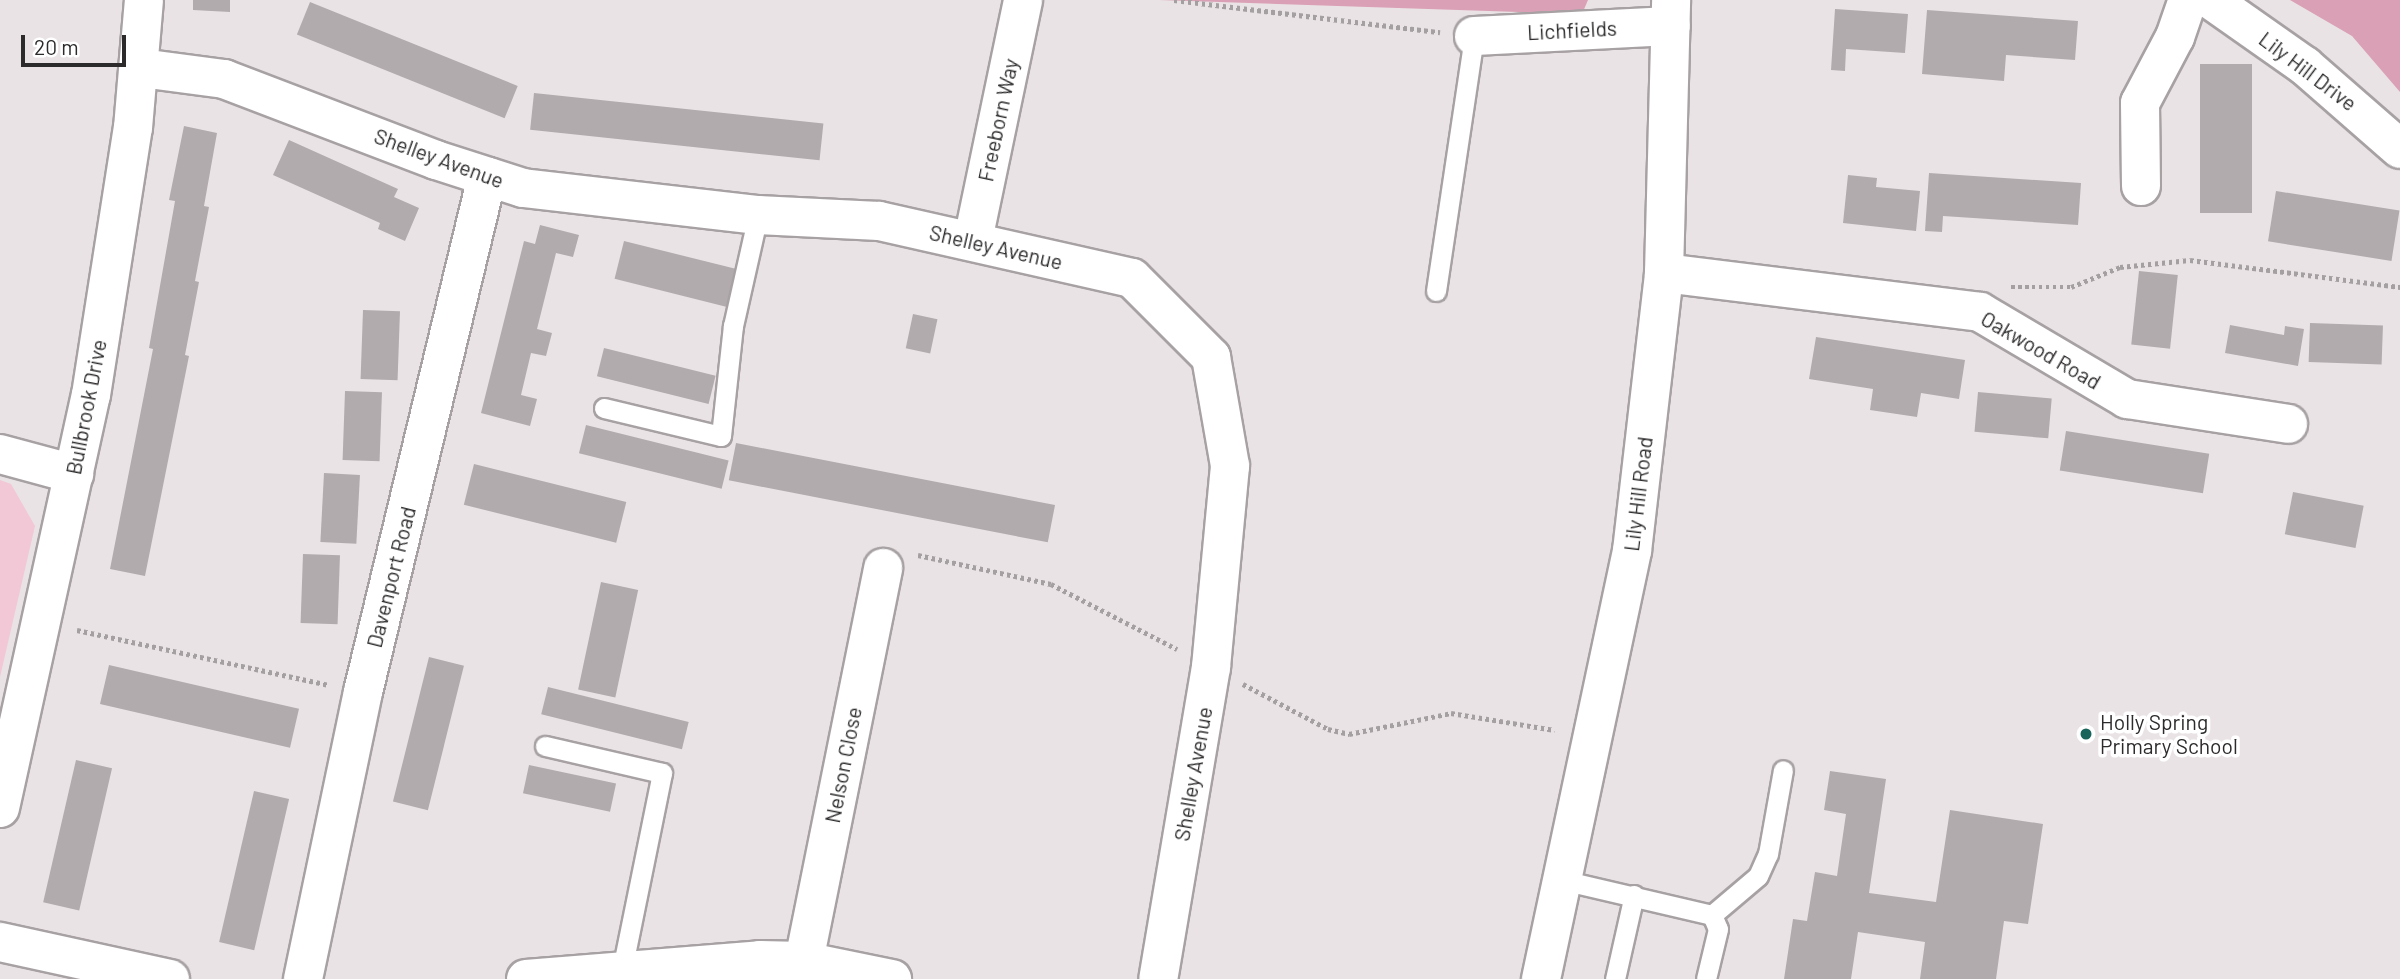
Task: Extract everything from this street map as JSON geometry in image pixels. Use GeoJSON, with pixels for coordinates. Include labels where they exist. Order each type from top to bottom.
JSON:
{"type":"FeatureCollection","features":[{"type":"Feature","properties":{"kind":"street","name":"Bullbrook Drive"},"geometry":{"type":"LineString","coordinates":[[0,808],[74,474],[141,68],[144,0]]}},
{"type":"Feature","properties":{"kind":"street","name":"Freeborn Way"},"geometry":{"type":"LineString","coordinates":[[973,240],[1023,0]]}},
{"type":"Feature","properties":{"kind":"street"},"geometry":{"type":"LineString","coordinates":[[2141,186],[2140,103],[2175,37],[2188,0]]}},
{"type":"Feature","properties":{"kind":"street","name":"Lily Hill Drive"},"geometry":{"type":"LineString","coordinates":[[2211,0],[2305,66],[2400,149]]}},
{"type":"Feature","properties":{"kind":"street","name":"Lichfields"},"geometry":{"type":"LineString","coordinates":[[1474,36],[1671,13]]}},
{"type":"Feature","properties":{"kind":"street","name":"Lily Hill Road"},"geometry":{"type":"LineString","coordinates":[[1541,979],[1632,551],[1664,273],[1671,13]]}},
{"type":"Feature","properties":{"kind":"street","name":"Shelley Avenue"},"geometry":{"type":"LineString","coordinates":[[141,68],[225,79],[523,188],[630,203],[758,215],[879,221],[973,240],[1132,278],[1211,357],[1230,466],[1211,667],[1158,979]]}},
{"type":"Feature","properties":{"kind":"street","name":"Davenport Road"},"geometry":{"type":"LineString","coordinates":[[303,979],[363,692],[487,177]]}},
{"type":"Feature","properties":{"kind":"street","name":"Oakwood Road"},"geometry":{"type":"LineString","coordinates":[[1664,273],[1980,312],[2127,399],[2288,424]]}},
{"type":"Feature","properties":{"kind":"street"},"geometry":{"type":"LineString","coordinates":[[0,454],[74,474]]}},
{"type":"Feature","properties":{"kind":"street","name":"Nelson Close"},"geometry":{"type":"LineString","coordinates":[[804,961],[883,568]]}},
{"type":"Feature","properties":{"kind":"street"},"geometry":{"type":"LineString","coordinates":[[0,942],[170,979]]}},
{"type":"Feature","properties":{"kind":"street"},"geometry":{"type":"LineString","coordinates":[[526,979],[760,960],[804,961],[892,979]]}},
{"type":"Feature","properties":{"kind":"lane"},"geometry":{"type":"LineString","coordinates":[[1436,291],[1474,36]]}},
{"type":"Feature","properties":{"kind":"lane"},"geometry":{"type":"LineString","coordinates":[[604,408],[721,436],[733,326],[758,215]]}},
{"type":"Feature","properties":{"kind":"lane"},"geometry":{"type":"LineString","coordinates":[[545,746],[662,773],[622,970]]}},
{"type":"Feature","properties":{"kind":"lane"},"geometry":{"type":"LineString","coordinates":[[1562,880],[1712,915],[1738,898],[1758,876],[1768,854],[1783,770]]}},
{"type":"Feature","properties":{"kind":"lane"},"geometry":{"type":"LineString","coordinates":[[1615,979],[1634,895]]}},
{"type":"Feature","properties":{"kind":"lane"},"geometry":{"type":"LineString","coordinates":[[1706,979],[1718,929],[1712,915]]}},
{"type":"Feature","properties":{"kind":"path"},"geometry":{"type":"LineString","coordinates":[[1174,0],[1474,36]]}},
{"type":"Feature","properties":{"kind":"path"},"geometry":{"type":"LineString","coordinates":[[2003,286],[2071,286],[2120,267],[2190,260],[2400,286]]}},
{"type":"Feature","properties":{"kind":"path"},"geometry":{"type":"LineString","coordinates":[[42,622],[363,692]]}},
{"type":"Feature","properties":{"kind":"shaded area"},"geometry":{"type":"Polygon","coordinates":[[[1159,0],[1588,0],[1582,14],[1159,0]]]}},
{"type":"Feature","properties":{"kind":"shaded area"},"geometry":{"type":"Polygon","coordinates":[[[2290,0],[2400,0],[2400,92],[2352,36],[2290,0]]]}},
{"type":"Feature","properties":{"kind":"shaded area"},"geometry":{"type":"Polygon","coordinates":[[[0,480],[11,484],[35,526],[0,677],[0,480]]]}},
{"type":"Feature","properties":{"kind":"building"},"geometry":{"type":"Polygon","coordinates":[[[193,0],[230,0],[230,12],[193,10],[193,0]]]}},
{"type":"Feature","properties":{"kind":"building"},"geometry":{"type":"Polygon","coordinates":[[[310,2],[518,86],[505,118],[297,34],[310,2]]]}},
{"type":"Feature","properties":{"kind":"building"},"geometry":{"type":"Polygon","coordinates":[[[1835,9],[1908,14],[1905,53],[1846,49],[1845,71],[1831,70],[1835,9]]]}},
{"type":"Feature","properties":{"kind":"building"},"geometry":{"type":"Polygon","coordinates":[[[1927,10],[2078,21],[2075,60],[2006,55],[2004,81],[1922,74],[1927,10]]]}},
{"type":"Feature","properties":{"kind":"building"},"geometry":{"type":"Polygon","coordinates":[[[2200,64],[2252,64],[2252,213],[2200,213],[2200,64]]]}},
{"type":"Feature","properties":{"kind":"building"},"geometry":{"type":"Polygon","coordinates":[[[534,93],[823,123],[820,160],[530,130],[534,93]]]}},
{"type":"Feature","properties":{"kind":"building"},"geometry":{"type":"Polygon","coordinates":[[[184,126],[217,133],[204,206],[209,207],[195,281],[199,282],[185,355],[189,356],[145,576],[110,569],[153,349],[149,348],[175,201],[169,200],[184,126]]]}},
{"type":"Feature","properties":{"kind":"building"},"geometry":{"type":"Polygon","coordinates":[[[289,140],[398,189],[394,197],[419,208],[405,241],[378,229],[380,223],[273,175],[289,140]]]}},
{"type":"Feature","properties":{"kind":"building"},"geometry":{"type":"Polygon","coordinates":[[[1929,173],[2081,183],[2078,225],[1943,216],[1942,232],[1925,231],[1929,173]]]}},
{"type":"Feature","properties":{"kind":"building"},"geometry":{"type":"Polygon","coordinates":[[[1848,175],[1877,178],[1876,187],[1920,191],[1916,231],[1843,223],[1848,175]]]}},
{"type":"Feature","properties":{"kind":"building"},"geometry":{"type":"Polygon","coordinates":[[[2276,191],[2399,211],[2391,261],[2268,241],[2276,191]]]}},
{"type":"Feature","properties":{"kind":"building"},"geometry":{"type":"Polygon","coordinates":[[[540,225],[579,235],[573,257],[556,253],[537,329],[552,333],[546,356],[531,353],[521,395],[537,399],[530,426],[481,413],[524,241],[535,244],[540,225]]]}},
{"type":"Feature","properties":{"kind":"building"},"geometry":{"type":"Polygon","coordinates":[[[624,241],[739,270],[730,308],[615,279],[624,241]]]}},
{"type":"Feature","properties":{"kind":"building"},"geometry":{"type":"Polygon","coordinates":[[[2139,271],[2178,275],[2170,349],[2131,345],[2139,271]]]}},
{"type":"Feature","properties":{"kind":"building"},"geometry":{"type":"Polygon","coordinates":[[[363,310],[400,311],[398,380],[361,379],[363,310]]]}},
{"type":"Feature","properties":{"kind":"building"},"geometry":{"type":"Polygon","coordinates":[[[913,314],[937,319],[930,353],[906,348],[913,314]]]}},
{"type":"Feature","properties":{"kind":"building"},"geometry":{"type":"Polygon","coordinates":[[[2310,323],[2383,326],[2382,365],[2309,362],[2310,323]]]}},
{"type":"Feature","properties":{"kind":"building"},"geometry":{"type":"Polygon","coordinates":[[[2230,325],[2284,335],[2285,326],[2304,329],[2298,366],[2225,353],[2230,325]]]}},
{"type":"Feature","properties":{"kind":"building"},"geometry":{"type":"Polygon","coordinates":[[[1816,337],[1965,360],[1959,399],[1921,393],[1917,417],[1870,410],[1873,389],[1809,379],[1816,337]]]}},
{"type":"Feature","properties":{"kind":"building"},"geometry":{"type":"Polygon","coordinates":[[[604,348],[716,376],[709,404],[597,376],[604,348]]]}},
{"type":"Feature","properties":{"kind":"building"},"geometry":{"type":"Polygon","coordinates":[[[345,391],[382,392],[380,461],[343,460],[345,391]]]}},
{"type":"Feature","properties":{"kind":"building"},"geometry":{"type":"Polygon","coordinates":[[[1978,392],[2052,398],[2048,438],[1975,432],[1978,392]]]}},
{"type":"Feature","properties":{"kind":"building"},"geometry":{"type":"Polygon","coordinates":[[[586,425],[729,461],[722,489],[579,453],[586,425]]]}},
{"type":"Feature","properties":{"kind":"building"},"geometry":{"type":"Polygon","coordinates":[[[2066,431],[2209,454],[2203,493],[2060,471],[2066,431]]]}},
{"type":"Feature","properties":{"kind":"building"},"geometry":{"type":"Polygon","coordinates":[[[736,443],[1055,505],[1048,542],[729,480],[736,443]]]}},
{"type":"Feature","properties":{"kind":"building"},"geometry":{"type":"Polygon","coordinates":[[[474,464],[626,502],[616,543],[464,505],[474,464]]]}},
{"type":"Feature","properties":{"kind":"building"},"geometry":{"type":"Polygon","coordinates":[[[324,473],[360,475],[356,544],[320,542],[324,473]]]}},
{"type":"Feature","properties":{"kind":"building"},"geometry":{"type":"Polygon","coordinates":[[[2293,492],[2364,506],[2355,548],[2285,534],[2293,492]]]}},
{"type":"Feature","properties":{"kind":"building"},"geometry":{"type":"Polygon","coordinates":[[[303,554],[340,555],[338,624],[301,623],[303,554]]]}},
{"type":"Feature","properties":{"kind":"building"},"geometry":{"type":"Polygon","coordinates":[[[601,582],[638,590],[615,697],[578,690],[601,582]]]}},
{"type":"Feature","properties":{"kind":"building"},"geometry":{"type":"Polygon","coordinates":[[[429,657],[464,666],[428,810],[393,802],[429,657]]]}},
{"type":"Feature","properties":{"kind":"building"},"geometry":{"type":"Polygon","coordinates":[[[109,665],[299,709],[290,748],[100,704],[109,665]]]}},
{"type":"Feature","properties":{"kind":"building"},"geometry":{"type":"Polygon","coordinates":[[[548,687],[689,722],[682,749],[541,714],[548,687]]]}},
{"type":"Feature","properties":{"kind":"building"},"geometry":{"type":"Polygon","coordinates":[[[76,760],[112,768],[79,911],[43,902],[76,760]]]}},
{"type":"Feature","properties":{"kind":"building"},"geometry":{"type":"Polygon","coordinates":[[[529,765],[616,784],[610,812],[523,793],[529,765]]]}},
{"type":"Feature","properties":{"kind":"building"},"geometry":{"type":"Polygon","coordinates":[[[1830,771],[1886,779],[1869,893],[1936,902],[1950,810],[2043,824],[2028,924],[2004,921],[1996,979],[1920,979],[1925,942],[1858,932],[1851,979],[1784,979],[1793,919],[1807,921],[1815,872],[1837,876],[1846,814],[1824,810],[1830,771]]]}},
{"type":"Feature","properties":{"kind":"building"},"geometry":{"type":"Polygon","coordinates":[[[254,791],[289,799],[254,950],[219,942],[254,791]]]}},
{"type":"Feature","properties":{"kind":"place","name":"Holly Spring Primary School"},"geometry":{"type":"Point","coordinates":[2086,734]}}]}
